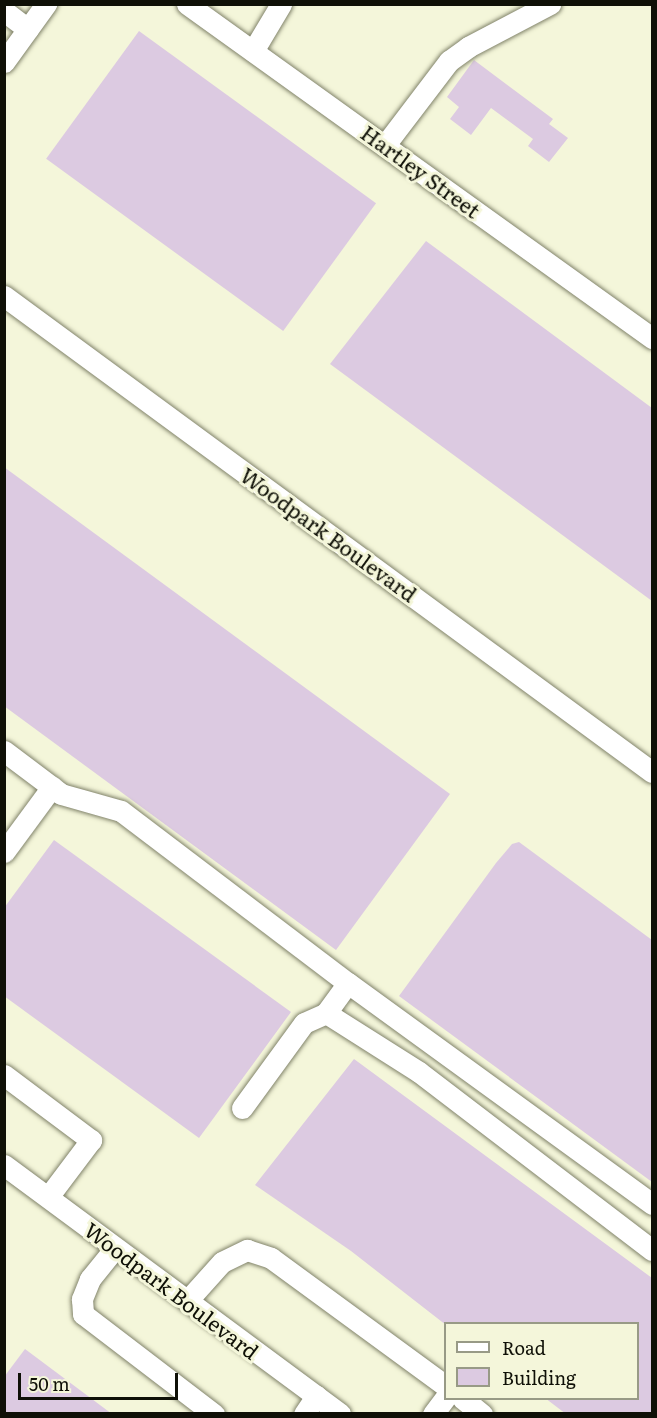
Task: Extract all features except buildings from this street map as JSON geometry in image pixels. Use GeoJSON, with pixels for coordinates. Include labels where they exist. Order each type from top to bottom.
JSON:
{"type":"FeatureCollection","features":[{"type":"Feature","properties":{"kind":"street"},"geometry":{"type":"LineString","coordinates":[[4,62],[46,4]]}},
{"type":"Feature","properties":{"kind":"street","name":"Hartley Street"},"geometry":{"type":"LineString","coordinates":[[187,4],[652,338]]}},
{"type":"Feature","properties":{"kind":"street"},"geometry":{"type":"LineString","coordinates":[[253,51],[281,4]]}},
{"type":"Feature","properties":{"kind":"street"},"geometry":{"type":"LineString","coordinates":[[385,145],[450,62],[468,47],[550,4]]}},
{"type":"Feature","properties":{"kind":"street"},"geometry":{"type":"LineString","coordinates":[[4,11],[28,29]]}},
{"type":"Feature","properties":{"kind":"street","name":"Woodpark Boulevard"},"geometry":{"type":"LineString","coordinates":[[4,296],[652,772]]}},
{"type":"Feature","properties":{"kind":"street"},"geometry":{"type":"LineString","coordinates":[[4,751],[61,794],[121,811],[348,983],[652,1204]]}},
{"type":"Feature","properties":{"kind":"street"},"geometry":{"type":"LineString","coordinates":[[4,852],[52,787]]}},
{"type":"Feature","properties":{"kind":"street"},"geometry":{"type":"LineString","coordinates":[[242,1108],[304,1023],[326,1013],[348,983]]}},
{"type":"Feature","properties":{"kind":"street"},"geometry":{"type":"LineString","coordinates":[[326,1013],[419,1072],[652,1250]]}},
{"type":"Feature","properties":{"kind":"street"},"geometry":{"type":"LineString","coordinates":[[4,1075],[92,1140],[48,1197]]}},
{"type":"Feature","properties":{"kind":"street","name":"Woodpark Boulevard"},"geometry":{"type":"LineString","coordinates":[[8,1173],[48,1197],[340,1413]]}},
{"type":"Feature","properties":{"kind":"street"},"geometry":{"type":"LineString","coordinates":[[115,1248],[90,1280],[82,1299],[84,1314],[214,1413]]}},
{"type":"Feature","properties":{"kind":"street"},"geometry":{"type":"LineString","coordinates":[[187,1301],[222,1262],[247,1251],[271,1257],[444,1385]]}},
{"type":"Feature","properties":{"kind":"street"},"geometry":{"type":"LineString","coordinates":[[304,1413],[316,1396]]}},
{"type":"Feature","properties":{"kind":"street"},"geometry":{"type":"LineString","coordinates":[[433,1413],[444,1399]]}},
{"type":"Feature","properties":{"kind":"street"},"geometry":{"type":"LineString","coordinates":[[465,1400],[482,1413]]}}]}
